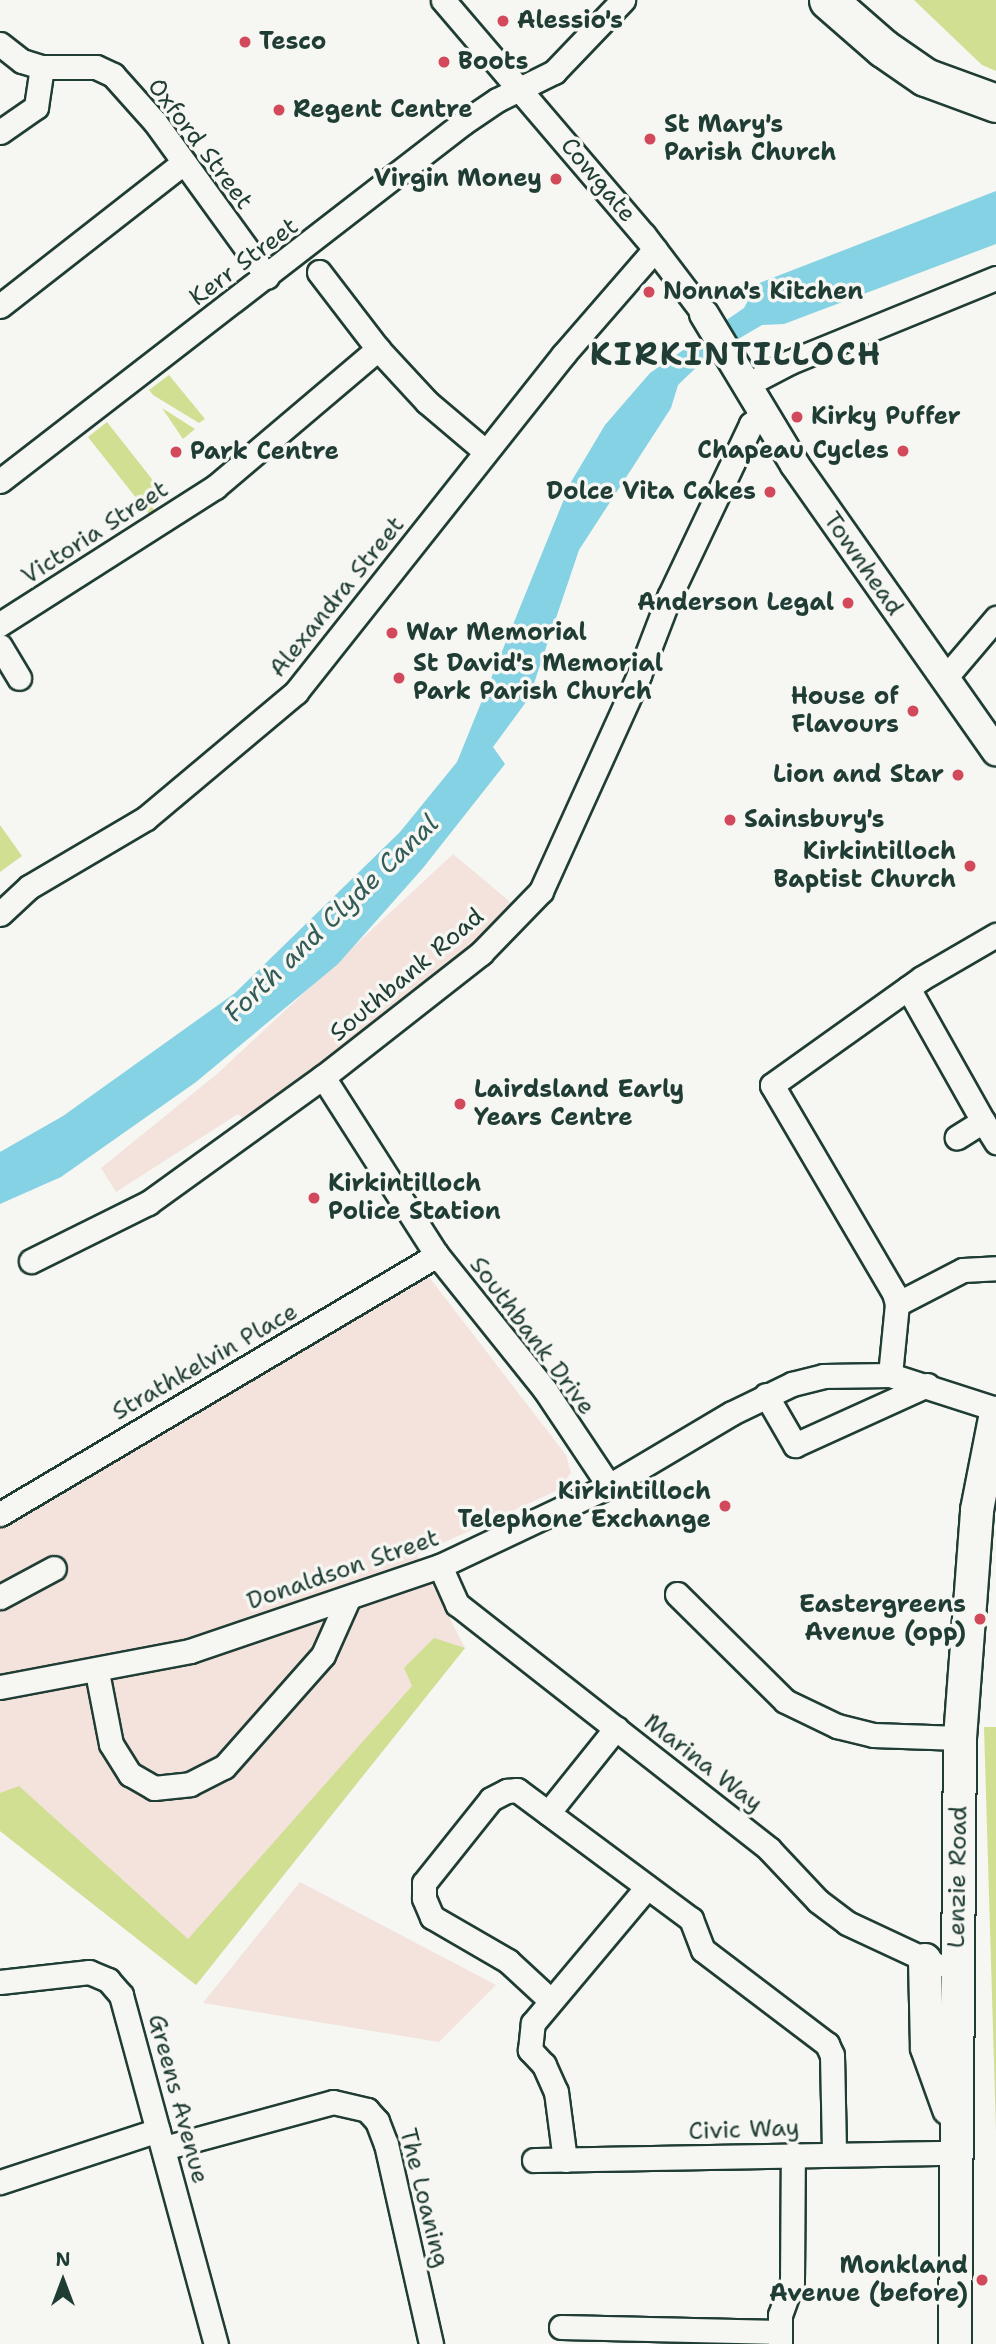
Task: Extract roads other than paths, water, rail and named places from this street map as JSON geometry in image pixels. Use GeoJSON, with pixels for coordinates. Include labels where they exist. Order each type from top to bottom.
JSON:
{"type":"FeatureCollection","features":[{"type":"Feature","properties":{"kind":"main road"},"geometry":{"type":"LineString","coordinates":[[842,7],[925,76],[996,103]]}},
{"type":"Feature","properties":{"kind":"main road","name":"Lenzie Road"},"geometry":{"type":"LineString","coordinates":[[955,2344],[960,1738],[977,1510],[996,1411]]}},
{"type":"Feature","properties":{"kind":"main road"},"geometry":{"type":"LineString","coordinates":[[925,1960],[927,2048],[956,2140]]}},
{"type":"Feature","properties":{"kind":"street","name":"Cowgate"},"geometry":{"type":"LineString","coordinates":[[443,0],[522,89],[655,249],[704,314],[744,378]]}},
{"type":"Feature","properties":{"kind":"street","name":"Kerr Street"},"geometry":{"type":"LineString","coordinates":[[0,481],[463,123],[554,72],[623,0]]}},
{"type":"Feature","properties":{"kind":"street","name":"Oxford Street"},"geometry":{"type":"LineString","coordinates":[[0,44],[22,61],[42,67],[86,66],[113,75],[183,163],[267,277]]}},
{"type":"Feature","properties":{"kind":"street"},"geometry":{"type":"LineString","coordinates":[[0,132],[36,107],[42,67]]}},
{"type":"Feature","properties":{"kind":"street"},"geometry":{"type":"LineString","coordinates":[[0,306],[183,163]]}},
{"type":"Feature","properties":{"kind":"street","name":"Alexandra Street"},"geometry":{"type":"LineString","coordinates":[[0,914],[29,887],[146,818],[296,692],[486,452],[655,249]]}},
{"type":"Feature","properties":{"kind":"street"},"geometry":{"type":"LineString","coordinates":[[319,272],[378,349],[428,402],[486,452]]}},
{"type":"Feature","properties":{"kind":"street"},"geometry":{"type":"LineString","coordinates":[[744,378],[996,278]]}},
{"type":"Feature","properties":{"kind":"street","name":"Victoria Street"},"geometry":{"type":"LineString","coordinates":[[0,624],[215,487],[378,349]]}},
{"type":"Feature","properties":{"kind":"street","name":"Townhead"},"geometry":{"type":"LineString","coordinates":[[744,378],[764,415],[996,751]]}},
{"type":"Feature","properties":{"kind":"street","name":"Southbank Road"},"geometry":{"type":"LineString","coordinates":[[32,1261],[148,1203],[323,1077],[471,961],[541,891],[639,675],[669,597],[751,424],[764,415]]}},
{"type":"Feature","properties":{"kind":"street"},"geometry":{"type":"LineString","coordinates":[[945,678],[996,618]]}},
{"type":"Feature","properties":{"kind":"street"},"geometry":{"type":"LineString","coordinates":[[0,646],[19,678]]}},
{"type":"Feature","properties":{"kind":"street"},"geometry":{"type":"LineString","coordinates":[[890,1375],[897,1304],[772,1091],[776,1079],[908,988],[996,935]]}},
{"type":"Feature","properties":{"kind":"street"},"geometry":{"type":"LineString","coordinates":[[908,988],[996,1142]]}},
{"type":"Feature","properties":{"kind":"street","name":"Southbank Drive"},"geometry":{"type":"LineString","coordinates":[[323,1077],[437,1255],[545,1390],[609,1486]]}},
{"type":"Feature","properties":{"kind":"street"},"geometry":{"type":"LineString","coordinates":[[957,1137],[983,1121]]}},
{"type":"Feature","properties":{"kind":"street","name":"Strathkelvin Place"},"geometry":{"type":"LineString","coordinates":[[0,1514],[437,1255]]}},
{"type":"Feature","properties":{"kind":"street"},"geometry":{"type":"LineString","coordinates":[[897,1304],[964,1270],[996,1268]]}},
{"type":"Feature","properties":{"kind":"street","name":"Donaldson Street"},"geometry":{"type":"LineString","coordinates":[[0,1686],[97,1672],[190,1651],[440,1566],[609,1486],[766,1395],[823,1376],[890,1375],[927,1385],[996,1411]]}},
{"type":"Feature","properties":{"kind":"street"},"geometry":{"type":"LineString","coordinates":[[766,1395],[795,1446],[927,1385]]}},
{"type":"Feature","properties":{"kind":"street","name":"Marina Way"},"geometry":{"type":"LineString","coordinates":[[440,1566],[457,1604],[769,1849],[847,1923],[956,1973]]}},
{"type":"Feature","properties":{"kind":"street"},"geometry":{"type":"LineString","coordinates":[[0,1597],[54,1568]]}},
{"type":"Feature","properties":{"kind":"street"},"geometry":{"type":"LineString","coordinates":[[677,1594],[785,1701],[838,1726],[873,1735],[960,1738]]}},
{"type":"Feature","properties":{"kind":"street"},"geometry":{"type":"LineString","coordinates":[[97,1672],[111,1744],[130,1774],[154,1788],[190,1784],[224,1767],[323,1655],[348,1599]]}},
{"type":"Feature","properties":{"kind":"street"},"geometry":{"type":"LineString","coordinates":[[548,1813],[616,1728]]}},
{"type":"Feature","properties":{"kind":"street"},"geometry":{"type":"LineString","coordinates":[[549,1999],[508,1961],[432,1917],[424,1883],[491,1799],[517,1790],[691,1919],[703,1950],[827,2044],[832,2055],[834,2153]]}},
{"type":"Feature","properties":{"kind":"street"},"geometry":{"type":"LineString","coordinates":[[565,2160],[556,2091],[544,2065],[530,2050],[533,2024],[549,1999],[647,1886]]}},
{"type":"Feature","properties":{"kind":"street","name":"Greens Avenue"},"geometry":{"type":"LineString","coordinates":[[0,1980],[89,1972],[108,1980],[121,1995],[216,2344]]}},
{"type":"Feature","properties":{"kind":"street","name":"The Loaning"},"geometry":{"type":"LineString","coordinates":[[0,2182],[161,2139],[333,2102],[367,2110],[377,2121],[386,2144],[431,2344]]}},
{"type":"Feature","properties":{"kind":"street","name":"Civic Way"},"geometry":{"type":"LineString","coordinates":[[534,2160],[834,2153],[956,2140]]}},
{"type":"Feature","properties":{"kind":"street"},"geometry":{"type":"LineString","coordinates":[[561,2327],[780,2338],[780,2315],[792,2282],[793,2154]]}},
{"type":"Feature","properties":{"kind":"water","name":"Forth and Clyde Canal"},"geometry":{"type":"Polygon","coordinates":[[[996,191],[996,244],[784,324],[762,325],[706,358],[678,385],[671,408],[579,550],[529,698],[493,747],[505,764],[423,868],[338,964],[196,1082],[61,1177],[0,1204],[0,1152],[63,1116],[235,993],[400,832],[457,762],[571,482],[605,425],[650,373],[744,308],[757,284],[996,191]]]}},
{"type":"Feature","properties":{"kind":"place","name":"Alessio's"},"geometry":{"type":"Point","coordinates":[503,21]}},
{"type":"Feature","properties":{"kind":"place","name":"Tesco"},"geometry":{"type":"Point","coordinates":[245,42]}},
{"type":"Feature","properties":{"kind":"place","name":"Boots"},"geometry":{"type":"Point","coordinates":[444,62]}},
{"type":"Feature","properties":{"kind":"place","name":"Regent Centre"},"geometry":{"type":"Point","coordinates":[279,110]}},
{"type":"Feature","properties":{"kind":"place","name":"St Mary's Parish Church"},"geometry":{"type":"Point","coordinates":[650,139]}},
{"type":"Feature","properties":{"kind":"place","name":"Virgin Money"},"geometry":{"type":"Point","coordinates":[556,179]}},
{"type":"Feature","properties":{"kind":"place","name":"Nonna's Kitchen"},"geometry":{"type":"Point","coordinates":[649,292]}},
{"type":"Feature","properties":{"kind":"place","name":"Kirky Puffer"},"geometry":{"type":"Point","coordinates":[797,417]}},
{"type":"Feature","properties":{"kind":"place","name":"Chapeau Cycles"},"geometry":{"type":"Point","coordinates":[903,451]}},
{"type":"Feature","properties":{"kind":"place","name":"Park Centre"},"geometry":{"type":"Point","coordinates":[176,452]}},
{"type":"Feature","properties":{"kind":"place","name":"Dolce Vita Cakes"},"geometry":{"type":"Point","coordinates":[770,492]}},
{"type":"Feature","properties":{"kind":"place","name":"Anderson Legal"},"geometry":{"type":"Point","coordinates":[848,603]}},
{"type":"Feature","properties":{"kind":"place","name":"War Memorial"},"geometry":{"type":"Point","coordinates":[392,633]}},
{"type":"Feature","properties":{"kind":"place","name":"St David's Memorial Park Parish Church"},"geometry":{"type":"Point","coordinates":[399,678]}},
{"type":"Feature","properties":{"kind":"place","name":"House of Flavours"},"geometry":{"type":"Point","coordinates":[913,711]}},
{"type":"Feature","properties":{"kind":"place","name":"Lion and Star"},"geometry":{"type":"Point","coordinates":[958,775]}},
{"type":"Feature","properties":{"kind":"place","name":"Sainsbury's"},"geometry":{"type":"Point","coordinates":[730,820]}},
{"type":"Feature","properties":{"kind":"place","name":"Kirkintilloch Baptist Church"},"geometry":{"type":"Point","coordinates":[970,866]}},
{"type":"Feature","properties":{"kind":"place","name":"Lairdsland Early Years Centre"},"geometry":{"type":"Point","coordinates":[460,1104]}},
{"type":"Feature","properties":{"kind":"place","name":"Kirkintilloch Police Station"},"geometry":{"type":"Point","coordinates":[314,1198]}},
{"type":"Feature","properties":{"kind":"place","name":"Kirkintilloch Telephone Exchange"},"geometry":{"type":"Point","coordinates":[725,1506]}},
{"type":"Feature","properties":{"kind":"place","name":"Eastergreens Avenue (opp)"},"geometry":{"type":"Point","coordinates":[980,1619]}},
{"type":"Feature","properties":{"kind":"place","name":"Monkland Avenue (before)"},"geometry":{"type":"Point","coordinates":[982,2280]}},
{"type":"Feature","properties":{"kind":"district","name":"KIRKINTILLOCH"},"geometry":{"type":"Point","coordinates":[736,354]}}]}
